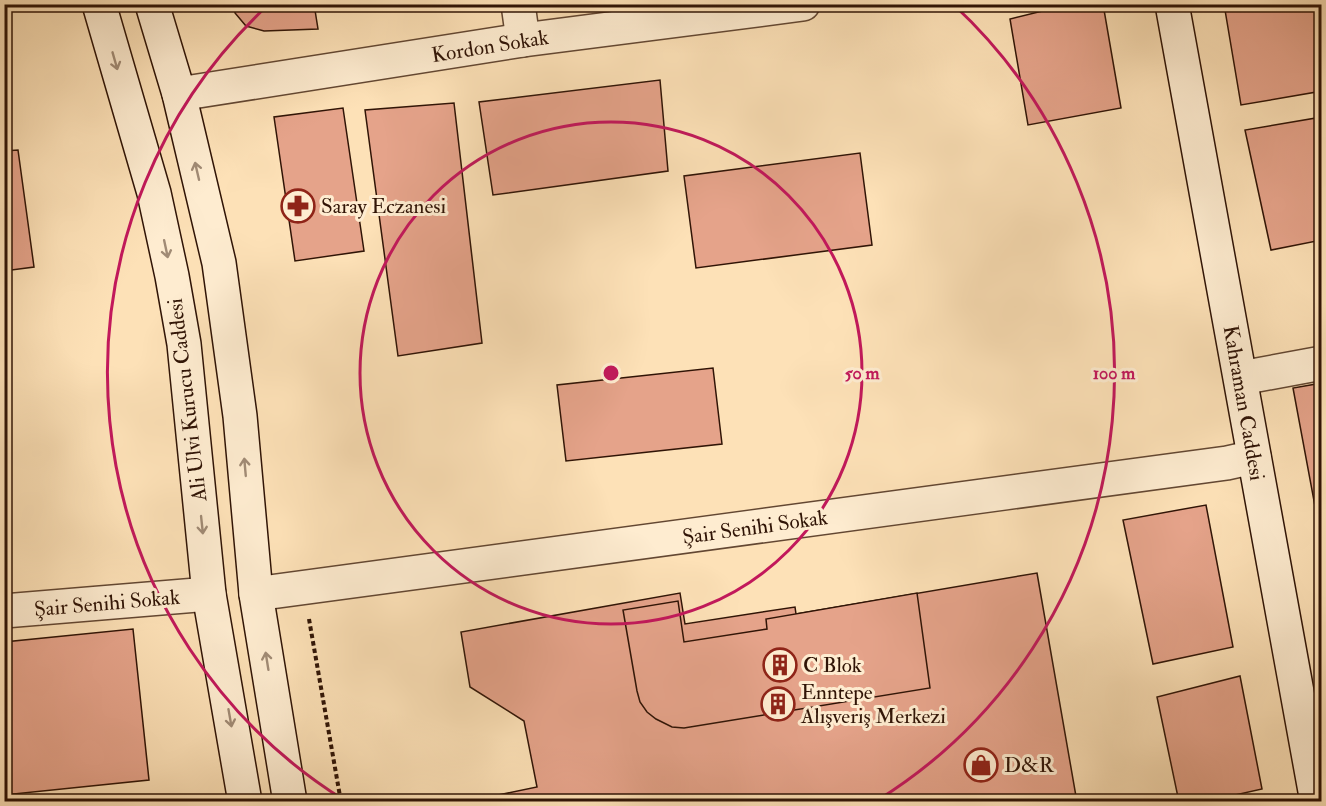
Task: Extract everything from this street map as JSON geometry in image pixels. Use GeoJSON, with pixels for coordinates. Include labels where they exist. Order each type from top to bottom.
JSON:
{"type":"FeatureCollection","features":[{"type":"Feature","properties":{"kind":"street","name":"Ali Ulvi Kurucu Caddesi"},"geometry":{"type":"LineString","coordinates":[[99,4],[154,193],[172,276],[184,344],[209,594],[245,801]]}},
{"type":"Feature","properties":{"kind":"street"},"geometry":{"type":"LineString","coordinates":[[152,4],[179,94],[219,263],[240,416],[256,594],[290,801]]}},
{"type":"Feature","properties":{"kind":"street"},"geometry":{"type":"LineString","coordinates":[[518,4],[523,40]]}},
{"type":"Feature","properties":{"kind":"street","name":"Kordon Sokak"},"geometry":{"type":"LineString","coordinates":[[179,94],[523,40],[803,4]]}},
{"type":"Feature","properties":{"kind":"street","name":"Kahraman Caddesi"},"geometry":{"type":"LineString","coordinates":[[1172,4],[1317,801]]}},
{"type":"Feature","properties":{"kind":"street"},"geometry":{"type":"LineString","coordinates":[[1241,378],[1322,363]]}},
{"type":"Feature","properties":{"kind":"street","name":"Şair Senihi Sokak"},"geometry":{"type":"LineString","coordinates":[[256,594],[1254,458]]}},
{"type":"Feature","properties":{"kind":"street","name":"Şair Senihi Sokak"},"geometry":{"type":"LineString","coordinates":[[4,611],[209,594]]}},
{"type":"Feature","properties":{"kind":"path"},"geometry":{"type":"LineString","coordinates":[[303,588],[341,801]]}},
{"type":"Feature","properties":{"kind":"building"},"geometry":{"type":"Polygon","coordinates":[[[234,4],[314,4],[318,29],[264,31],[246,26],[235,13],[234,4]]]}},
{"type":"Feature","properties":{"kind":"building"},"geometry":{"type":"Polygon","coordinates":[[[1071,4],[1103,4],[1121,108],[1028,125],[1010,19],[1071,4]]]}},
{"type":"Feature","properties":{"kind":"building"},"geometry":{"type":"Polygon","coordinates":[[[1224,4],[1322,4],[1322,91],[1241,105],[1224,4]]]}},
{"type":"Feature","properties":{"kind":"building"},"geometry":{"type":"Polygon","coordinates":[[[660,80],[668,171],[493,195],[479,102],[660,80]]]}},
{"type":"Feature","properties":{"kind":"building"},"geometry":{"type":"Polygon","coordinates":[[[454,103],[482,343],[398,356],[365,110],[454,103]]]}},
{"type":"Feature","properties":{"kind":"building"},"geometry":{"type":"Polygon","coordinates":[[[343,108],[364,251],[295,261],[274,117],[343,108]]]}},
{"type":"Feature","properties":{"kind":"building"},"geometry":{"type":"Polygon","coordinates":[[[1322,117],[1322,240],[1271,250],[1245,130],[1322,117]]]}},
{"type":"Feature","properties":{"kind":"building"},"geometry":{"type":"Polygon","coordinates":[[[18,150],[34,267],[4,271],[4,151],[18,150]]]}},
{"type":"Feature","properties":{"kind":"building"},"geometry":{"type":"Polygon","coordinates":[[[860,153],[872,245],[696,268],[684,176],[860,153]]]}},
{"type":"Feature","properties":{"kind":"building"},"geometry":{"type":"Polygon","coordinates":[[[713,368],[722,444],[566,461],[557,385],[713,368]]]}},
{"type":"Feature","properties":{"kind":"building"},"geometry":{"type":"Polygon","coordinates":[[[1322,383],[1322,516],[1317,517],[1293,388],[1322,383]]]}},
{"type":"Feature","properties":{"kind":"building"},"geometry":{"type":"Polygon","coordinates":[[[1206,505],[1233,647],[1153,664],[1123,520],[1206,505]]]}},
{"type":"Feature","properties":{"kind":"building","name":"Enntepe Alışveriş Merkezi"},"geometry":{"type":"Polygon","coordinates":[[[1037,573],[1077,802],[465,802],[537,787],[524,721],[470,687],[461,632],[680,593],[685,624],[795,607],[796,614],[1037,573]]]}},
{"type":"Feature","properties":{"kind":"building","name":"C Blok"},"geometry":{"type":"Polygon","coordinates":[[[917,593],[930,688],[684,728],[672,727],[656,719],[640,702],[623,610],[678,601],[684,642],[767,629],[766,619],[917,593]]]}},
{"type":"Feature","properties":{"kind":"building"},"geometry":{"type":"Polygon","coordinates":[[[133,629],[149,780],[4,795],[4,642],[133,629]]]}},
{"type":"Feature","properties":{"kind":"building"},"geometry":{"type":"Polygon","coordinates":[[[1240,676],[1262,789],[1204,802],[1179,802],[1157,697],[1240,676]]]}},
{"type":"Feature","properties":{"kind":"place","name":"Saray Eczanesi"},"geometry":{"type":"Point","coordinates":[298,206]}},
{"type":"Feature","properties":{"kind":"place","name":"C Blok"},"geometry":{"type":"Point","coordinates":[780,665]}},
{"type":"Feature","properties":{"kind":"place","name":"Enntepe Alışveriş Merkezi"},"geometry":{"type":"Point","coordinates":[778,704]}},
{"type":"Feature","properties":{"kind":"place","name":"D&R"},"geometry":{"type":"Point","coordinates":[981,765]}}]}
